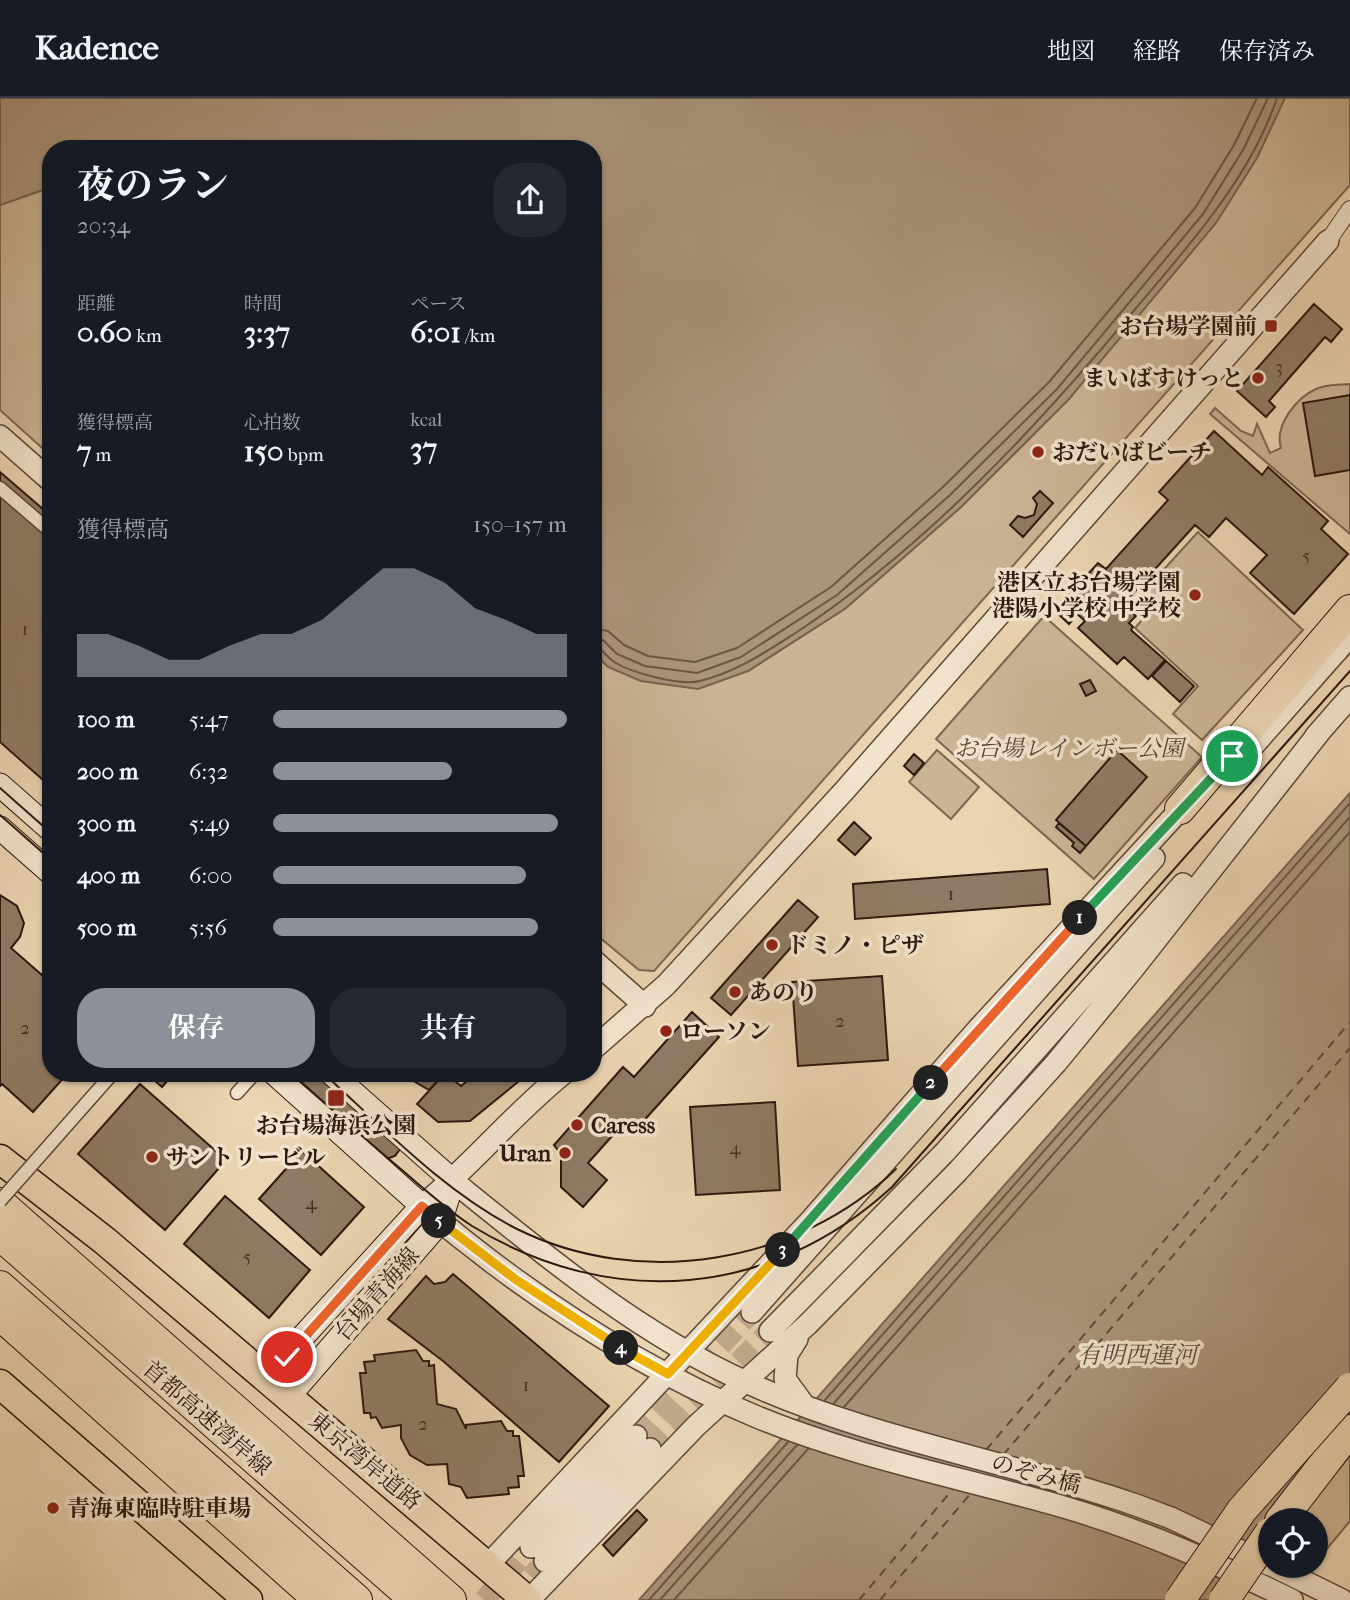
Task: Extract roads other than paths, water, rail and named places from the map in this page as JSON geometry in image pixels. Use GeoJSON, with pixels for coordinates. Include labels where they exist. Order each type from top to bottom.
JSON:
{"type":"FeatureCollection","features":[{"type":"Feature","properties":{"kind":"highway"},"geometry":{"type":"LineString","coordinates":[[1180,809],[1350,610]]}},
{"type":"Feature","properties":{"kind":"highway","name":"東京湾岸道路"},"geometry":{"type":"LineString","coordinates":[[0,1142],[105,1241]]}},
{"type":"Feature","properties":{"kind":"highway","name":"東京湾岸道路"},"geometry":{"type":"LineString","coordinates":[[0,1159],[105,1241],[528,1600]]}},
{"type":"Feature","properties":{"kind":"highway"},"geometry":{"type":"LineString","coordinates":[[0,1202],[451,1600]]}},
{"type":"Feature","properties":{"kind":"highway","name":"首都高速湾岸線"},"geometry":{"type":"LineString","coordinates":[[0,1235],[415,1600]]}},
{"type":"Feature","properties":{"kind":"highway","name":"首都高速湾岸線"},"geometry":{"type":"LineString","coordinates":[[0,1286],[356,1600]]}},
{"type":"Feature","properties":{"kind":"highway"},"geometry":{"type":"LineString","coordinates":[[0,1315],[319,1600]]}},
{"type":"Feature","properties":{"kind":"highway"},"geometry":{"type":"LineString","coordinates":[[0,1366],[180,1539]]}},
{"type":"Feature","properties":{"kind":"highway"},"geometry":{"type":"LineString","coordinates":[[0,1384],[248,1600]]}},
{"type":"Feature","properties":{"kind":"highway"},"geometry":{"type":"LineString","coordinates":[[1180,1600],[1242,1510],[1350,1388]]}},
{"type":"Feature","properties":{"kind":"highway"},"geometry":{"type":"LineString","coordinates":[[1202,1600],[1350,1396]]}},
{"type":"Feature","properties":{"kind":"highway"},"geometry":{"type":"LineString","coordinates":[[1290,1508],[1350,1432]]}},
{"type":"Feature","properties":{"kind":"highway"},"geometry":{"type":"LineString","coordinates":[[1302,1508],[1350,1432]]}},
{"type":"Feature","properties":{"kind":"highway"},"geometry":{"type":"LineString","coordinates":[[1224,1600],[1258,1550]]}},
{"type":"Feature","properties":{"kind":"highway"},"geometry":{"type":"LineString","coordinates":[[1245,1600],[1258,1578]]}},
{"type":"Feature","properties":{"kind":"main road"},"geometry":{"type":"LineString","coordinates":[[0,785],[42,822]]}},
{"type":"Feature","properties":{"kind":"main road"},"geometry":{"type":"LineString","coordinates":[[0,828],[42,865]]}},
{"type":"Feature","properties":{"kind":"main road"},"geometry":{"type":"LineString","coordinates":[[284,1082],[422,1206]]}},
{"type":"Feature","properties":{"kind":"main road"},"geometry":{"type":"LineString","coordinates":[[341,1082],[453,1181]]}},
{"type":"Feature","properties":{"kind":"main road","name":"台場青海線"},"geometry":{"type":"LineString","coordinates":[[289,1396],[440,1222],[453,1181]]}},
{"type":"Feature","properties":{"kind":"main road","name":"台場青海線"},"geometry":{"type":"LineString","coordinates":[[266,1377],[422,1206]]}},
{"type":"Feature","properties":{"kind":"street"},"geometry":{"type":"LineString","coordinates":[[602,1042],[645,1006],[845,790],[1328,241],[1350,209]]}},
{"type":"Feature","properties":{"kind":"street"},"geometry":{"type":"LineString","coordinates":[[1328,241],[1350,228]]}},
{"type":"Feature","properties":{"kind":"street"},"geometry":{"type":"LineString","coordinates":[[0,436],[42,473]]}},
{"type":"Feature","properties":{"kind":"street"},"geometry":{"type":"LineString","coordinates":[[0,488],[42,524]]}},
{"type":"Feature","properties":{"kind":"street"},"geometry":{"type":"LineString","coordinates":[[752,1312],[945,1096],[1164,836],[1180,809],[1344,643]]}},
{"type":"Feature","properties":{"kind":"street"},"geometry":{"type":"LineString","coordinates":[[487,1566],[812,1219],[979,1028],[1164,836],[1344,643]]}},
{"type":"Feature","properties":{"kind":"street"},"geometry":{"type":"LineString","coordinates":[[770,1331],[954,1142],[1201,873],[1350,697]]}},
{"type":"Feature","properties":{"kind":"street"},"geometry":{"type":"LineString","coordinates":[[528,1600],[721,1401],[808,1324],[897,1236],[1056,1063],[1201,873]]}},
{"type":"Feature","properties":{"kind":"street"},"geometry":{"type":"LineString","coordinates":[[602,968],[645,1006]]}},
{"type":"Feature","properties":{"kind":"street"},"geometry":{"type":"LineString","coordinates":[[0,1202],[105,1082]]}},
{"type":"Feature","properties":{"kind":"street"},"geometry":{"type":"LineString","coordinates":[[237,1093],[247,1082]]}},
{"type":"Feature","properties":{"kind":"street"},"geometry":{"type":"LineString","coordinates":[[422,1206],[453,1181],[476,1154],[554,1082]]}},
{"type":"Feature","properties":{"kind":"street","name":"のぞみ橋"},"geometry":{"type":"LineString","coordinates":[[453,1181],[589,1286],[689,1352],[743,1381],[784,1393],[804,1405],[1101,1493],[1171,1518],[1258,1559]]}},
{"type":"Feature","properties":{"kind":"street","name":"のぞみ橋"},"geometry":{"type":"LineString","coordinates":[[422,1206],[569,1316],[668,1374],[721,1401],[759,1418],[859,1451],[1127,1528],[1201,1556],[1292,1600]]}},
{"type":"Feature","properties":{"kind":"street"},"geometry":{"type":"LineString","coordinates":[[784,1393],[787,1355],[808,1324]]}},
{"type":"Feature","properties":{"kind":"street"},"geometry":{"type":"LineString","coordinates":[[538,1554],[643,1442]]}},
{"type":"Feature","properties":{"kind":"street","name":"のぞみ橋"},"geometry":{"type":"LineString","coordinates":[[1298,1578],[1336,1596]]}},
{"type":"Feature","properties":{"kind":"water"},"geometry":{"type":"Polygon","coordinates":[[[0,98],[1285,98],[1257,158],[1216,223],[1069,399],[961,507],[846,608],[748,671],[698,689],[641,681],[608,667],[602,661],[602,140],[42,140],[42,190],[0,205],[0,98]]]}},
{"type":"Feature","properties":{"kind":"water","name":"有明西運河"},"geometry":{"type":"Polygon","coordinates":[[[1350,793],[1350,1450],[1300,1508],[1258,1508],[1258,1556],[1220,1600],[639,1600],[1350,793]]]}},
{"type":"Feature","properties":{"kind":"tunnel"},"geometry":{"type":"LineString","coordinates":[[636,1436],[752,1312]]}},
{"type":"Feature","properties":{"kind":"tunnel"},"geometry":{"type":"LineString","coordinates":[[650,1449],[770,1331]]}},
{"type":"Feature","properties":{"kind":"tunnel"},"geometry":{"type":"LineString","coordinates":[[484,1600],[531,1547]]}},
{"type":"Feature","properties":{"kind":"tunnel"},"geometry":{"type":"LineString","coordinates":[[511,1600],[545,1561]]}},
{"type":"Feature","properties":{"kind":"tram line"},"geometry":{"type":"LineString","coordinates":[[300,1082],[454,1213],[472,1226],[525,1253],[580,1271],[635,1280],[689,1280],[743,1271],[795,1252],[845,1224],[892,1187],[1350,671]]}},
{"type":"Feature","properties":{"kind":"tram line"},"geometry":{"type":"LineString","coordinates":[[0,788],[42,825]]}},
{"type":"Feature","properties":{"kind":"tram line"},"geometry":{"type":"LineString","coordinates":[[0,815],[42,852]]}},
{"type":"Feature","properties":{"kind":"tram line"},"geometry":{"type":"LineString","coordinates":[[333,1082],[439,1178],[490,1214],[517,1229],[565,1248],[614,1259],[665,1262],[716,1258],[765,1246],[813,1227],[857,1201],[896,1169]]}},
{"type":"Feature","properties":{"kind":"place","name":"お台場学園前"},"geometry":{"type":"Point","coordinates":[1271,326]}},
{"type":"Feature","properties":{"kind":"place","name":"まいばすけっと"},"geometry":{"type":"Point","coordinates":[1258,378]}},
{"type":"Feature","properties":{"kind":"place","name":"おだいばビーチ"},"geometry":{"type":"Point","coordinates":[1038,452]}},
{"type":"Feature","properties":{"kind":"place","name":"港区立お台場学園 港陽小学校 中学校"},"geometry":{"type":"Point","coordinates":[1195,595]}},
{"type":"Feature","properties":{"kind":"place","name":"ドミノ・ピザ"},"geometry":{"type":"Point","coordinates":[772,945]}},
{"type":"Feature","properties":{"kind":"place","name":"あのり"},"geometry":{"type":"Point","coordinates":[735,992]}},
{"type":"Feature","properties":{"kind":"place","name":"ローソン"},"geometry":{"type":"Point","coordinates":[666,1031]}},
{"type":"Feature","properties":{"kind":"place","name":"お台場海浜公園"},"geometry":{"type":"Point","coordinates":[336,1098]}},
{"type":"Feature","properties":{"kind":"place","name":"Caress"},"geometry":{"type":"Point","coordinates":[577,1125]}},
{"type":"Feature","properties":{"kind":"place","name":"Uran"},"geometry":{"type":"Point","coordinates":[565,1153]}},
{"type":"Feature","properties":{"kind":"place","name":"サントリービル"},"geometry":{"type":"Point","coordinates":[152,1157]}},
{"type":"Feature","properties":{"kind":"place","name":"青海東臨時駐車場"},"geometry":{"type":"Point","coordinates":[53,1508]}},
{"type":"Feature","properties":{"kind":"park label","name":"お台場レインボー公園"},"geometry":{"type":"Point","coordinates":[1069,748]}}]}
